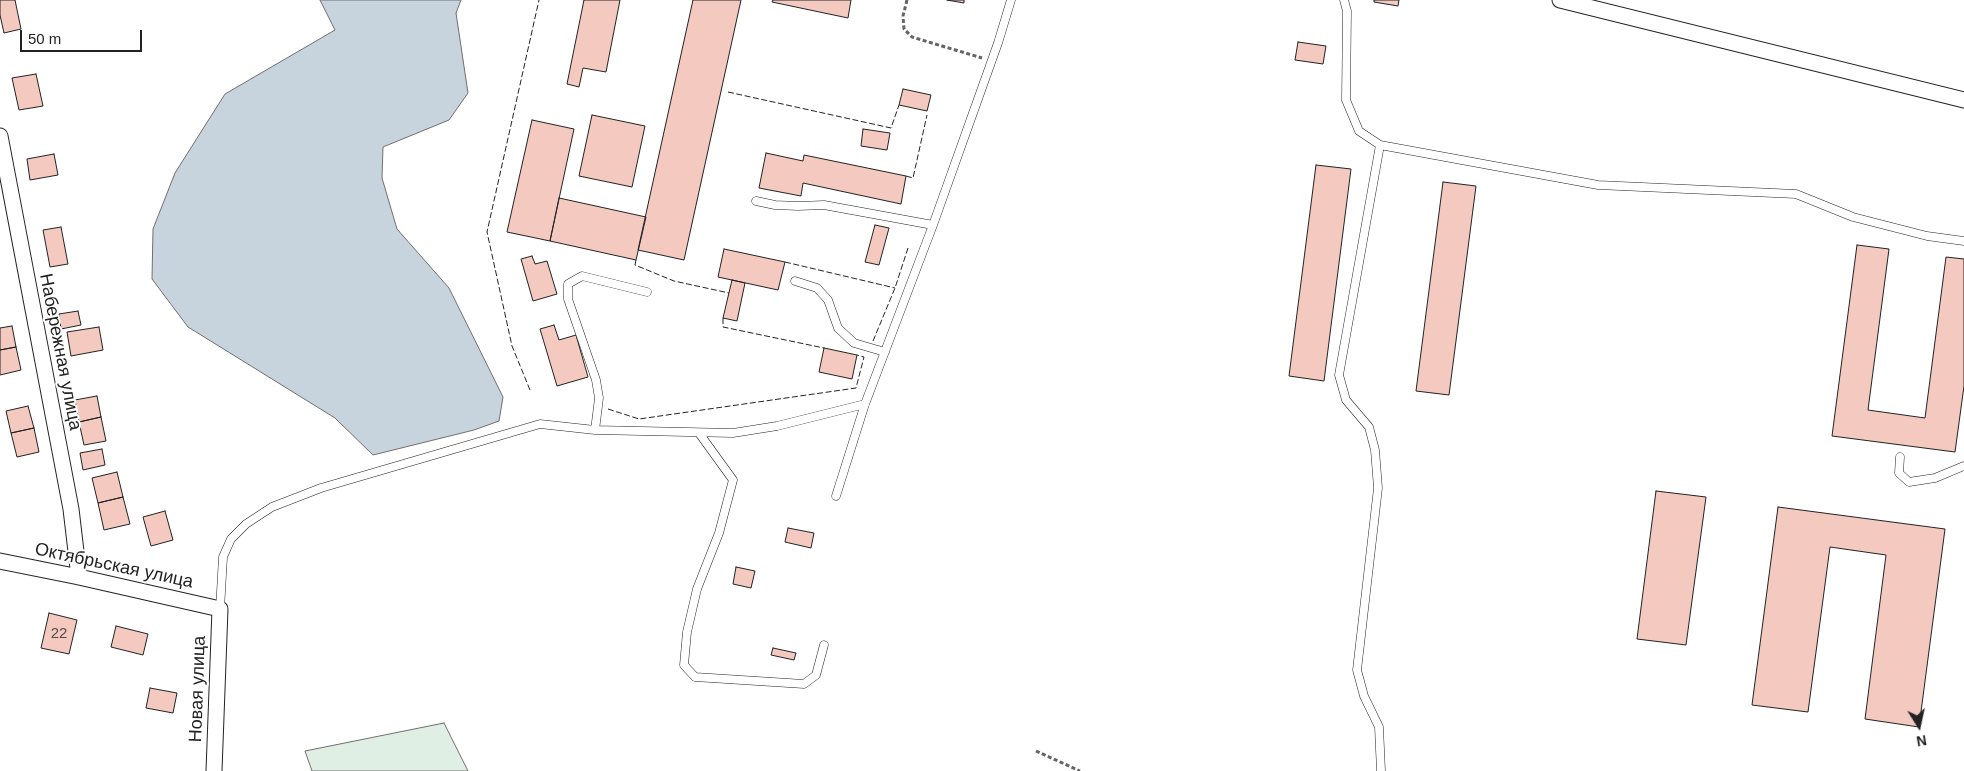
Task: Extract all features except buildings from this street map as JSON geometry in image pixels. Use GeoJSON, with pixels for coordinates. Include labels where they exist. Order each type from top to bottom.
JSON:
{"type":"FeatureCollection","features":[{"type":"Feature","properties":{"kind":"street"},"geometry":{"type":"LineString","coordinates":[[1560,0],[1964,100]]}},
{"type":"Feature","properties":{"kind":"street","name":"Набережная улица"},"geometry":{"type":"LineString","coordinates":[[0,136],[70,509],[79,577]]}},
{"type":"Feature","properties":{"kind":"street","name":"Октябрьская улица"},"geometry":{"type":"LineString","coordinates":[[0,561],[220,608]]}},
{"type":"Feature","properties":{"kind":"street","name":"Новая улица"},"geometry":{"type":"LineString","coordinates":[[214,771],[220,608]]}},
{"type":"Feature","properties":{"kind":"lane"},"geometry":{"type":"LineString","coordinates":[[836,496],[865,404],[933,225],[992,61],[1011,0]]}},
{"type":"Feature","properties":{"kind":"lane"},"geometry":{"type":"LineString","coordinates":[[1344,0],[1347,11],[1346,100],[1358,131],[1380,146],[1598,185],[1796,194],[1853,217],[1927,236],[1964,241]]}},
{"type":"Feature","properties":{"kind":"lane"},"geometry":{"type":"LineString","coordinates":[[1380,146],[1340,375],[1346,400],[1369,427],[1374,450],[1378,488],[1357,670],[1364,696],[1379,727],[1381,771]]}},
{"type":"Feature","properties":{"kind":"lane"},"geometry":{"type":"LineString","coordinates":[[756,201],[790,206],[824,206],[933,225]]}},
{"type":"Feature","properties":{"kind":"lane"},"geometry":{"type":"LineString","coordinates":[[595,430],[599,398],[596,380],[568,299],[568,284],[582,276],[647,292]]}},
{"type":"Feature","properties":{"kind":"lane"},"geometry":{"type":"LineString","coordinates":[[795,281],[817,288],[828,300],[838,328],[854,343],[885,352]]}},
{"type":"Feature","properties":{"kind":"lane"},"geometry":{"type":"LineString","coordinates":[[220,608],[224,557],[231,539],[246,524],[272,507],[321,488],[540,424],[595,430],[733,434],[777,426],[865,404]]}},
{"type":"Feature","properties":{"kind":"lane"},"geometry":{"type":"LineString","coordinates":[[699,433],[733,480],[719,533],[696,589],[687,632],[684,665],[695,677],[804,684],[816,675],[824,645]]}},
{"type":"Feature","properties":{"kind":"lane"},"geometry":{"type":"LineString","coordinates":[[1900,457],[1900,473],[1909,482],[1935,478],[1964,466]]}},
{"type":"Feature","properties":{"kind":"path"},"geometry":{"type":"LineString","coordinates":[[907,0],[903,16],[904,29],[912,37],[992,61]]}},
{"type":"Feature","properties":{"kind":"path"},"geometry":{"type":"LineString","coordinates":[[1036,751],[1080,771]]}},
{"type":"Feature","properties":{"kind":"green space"},"geometry":{"type":"Polygon","coordinates":[[[444,723],[468,771],[312,771],[305,751],[444,723]]]}},
{"type":"Feature","properties":{"kind":"shaded area"},"geometry":{"type":"Polygon","coordinates":[[[320,0],[461,0],[456,13],[468,93],[449,120],[383,147],[382,178],[397,229],[449,288],[503,397],[499,421],[474,430],[373,455],[335,418],[188,327],[152,279],[153,229],[175,173],[225,94],[335,30],[320,0]]]}},
{"type":"Feature","properties":{"kind":"fence"},"geometry":{"type":"LineString","coordinates":[[530,390],[512,346],[487,232],[539,0]]}},
{"type":"Feature","properties":{"kind":"fence"},"geometry":{"type":"LineString","coordinates":[[728,92],[891,128],[899,105]]}},
{"type":"Feature","properties":{"kind":"fence"},"geometry":{"type":"LineString","coordinates":[[906,176],[913,178],[927,115]]}},
{"type":"Feature","properties":{"kind":"fence"},"geometry":{"type":"LineString","coordinates":[[873,341],[895,288],[908,248]]}},
{"type":"Feature","properties":{"kind":"fence"},"geometry":{"type":"LineString","coordinates":[[636,260],[635,265],[674,281],[729,293]]}},
{"type":"Feature","properties":{"kind":"fence"},"geometry":{"type":"LineString","coordinates":[[785,262],[895,288]]}},
{"type":"Feature","properties":{"kind":"fence"},"geometry":{"type":"LineString","coordinates":[[723,318],[723,327],[824,348]]}},
{"type":"Feature","properties":{"kind":"fence"},"geometry":{"type":"LineString","coordinates":[[608,409],[639,419],[856,388],[864,357],[857,355]]}}]}
